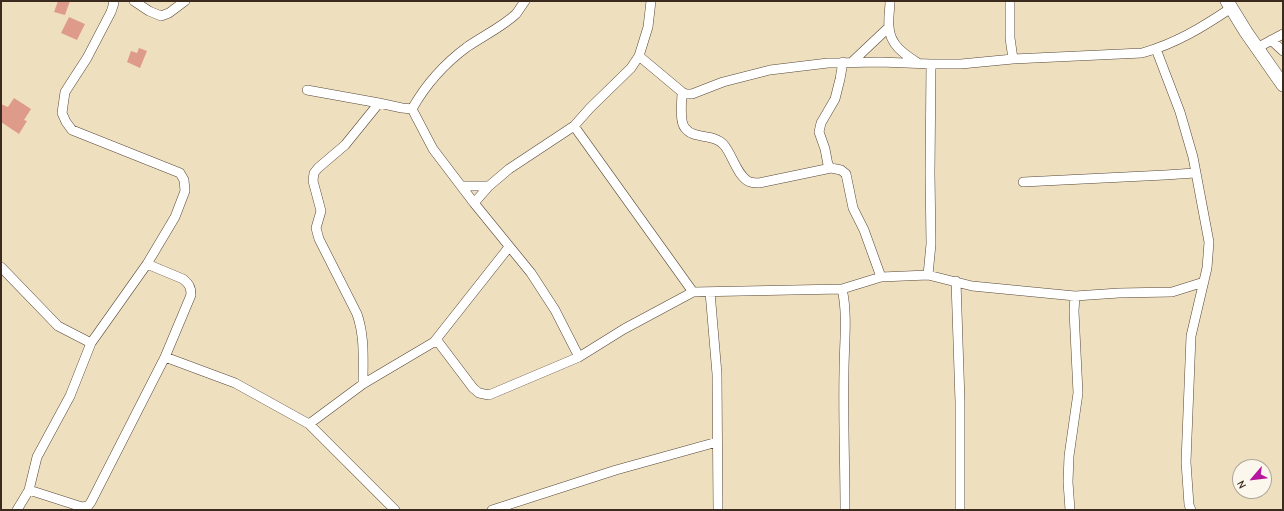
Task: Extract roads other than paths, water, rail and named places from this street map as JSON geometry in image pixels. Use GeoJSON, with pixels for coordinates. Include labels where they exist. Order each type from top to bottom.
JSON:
{"type":"FeatureCollection","features":[{"type":"Feature","properties":{"kind":"street"},"geometry":{"type":"LineString","coordinates":[[17,510],[29,490],[37,458],[70,396],[91,343],[147,264],[175,217],[185,191],[184,180],[180,173],[72,130],[62,113],[65,92],[87,58],[111,12],[114,1]]}},
{"type":"Feature","properties":{"kind":"street"},"geometry":{"type":"LineString","coordinates":[[134,1],[149,11],[161,16],[169,13],[185,1]]}},
{"type":"Feature","properties":{"kind":"street"},"geometry":{"type":"LineString","coordinates":[[412,109],[418,97],[448,62],[468,46],[517,13],[524,1]]}},
{"type":"Feature","properties":{"kind":"street"},"geometry":{"type":"LineString","coordinates":[[474,203],[489,186],[509,169],[574,126],[590,108],[631,68],[639,56],[648,27],[651,1]]}},
{"type":"Feature","properties":{"kind":"street"},"geometry":{"type":"LineString","coordinates":[[890,1],[889,27],[892,38],[902,52],[919,64]]}},
{"type":"Feature","properties":{"kind":"street"},"geometry":{"type":"LineString","coordinates":[[1010,1],[1010,38],[1013,59]]}},
{"type":"Feature","properties":{"kind":"street"},"geometry":{"type":"LineString","coordinates":[[639,56],[682,92],[692,94],[723,82],[770,70],[828,62],[961,64],[1013,59],[1142,53],[1156,49],[1205,26],[1229,4],[1283,85]]}},
{"type":"Feature","properties":{"kind":"street"},"geometry":{"type":"LineString","coordinates":[[852,62],[889,27]]}},
{"type":"Feature","properties":{"kind":"street"},"geometry":{"type":"LineString","coordinates":[[1257,48],[1283,34]]}},
{"type":"Feature","properties":{"kind":"street"},"geometry":{"type":"LineString","coordinates":[[1271,40],[1283,51]]}},
{"type":"Feature","properties":{"kind":"street"},"geometry":{"type":"LineString","coordinates":[[1156,49],[1180,112],[1193,157],[1208,242],[1207,268],[1191,336],[1186,462],[1189,505],[1191,510]]}},
{"type":"Feature","properties":{"kind":"street"},"geometry":{"type":"LineString","coordinates":[[831,168],[828,165],[825,149],[819,132],[821,123],[835,99],[843,62]]}},
{"type":"Feature","properties":{"kind":"street"},"geometry":{"type":"LineString","coordinates":[[928,275],[931,244],[931,64]]}},
{"type":"Feature","properties":{"kind":"street"},"geometry":{"type":"LineString","coordinates":[[307,90],[412,109]]}},
{"type":"Feature","properties":{"kind":"street"},"geometry":{"type":"LineString","coordinates":[[682,92],[682,122],[684,128],[689,132],[717,139],[723,144],[743,177],[750,182],[759,183],[831,168],[841,170],[846,174],[853,208],[864,230],[881,277]]}},
{"type":"Feature","properties":{"kind":"street"},"geometry":{"type":"LineString","coordinates":[[363,384],[364,348],[361,327],[357,314],[319,239],[316,228],[321,211],[313,181],[314,174],[318,168],[345,145],[379,103]]}},
{"type":"Feature","properties":{"kind":"street"},"geometry":{"type":"LineString","coordinates":[[412,109],[433,149],[474,203],[531,273],[555,310],[579,357]]}},
{"type":"Feature","properties":{"kind":"street"},"geometry":{"type":"LineString","coordinates":[[574,126],[693,292]]}},
{"type":"Feature","properties":{"kind":"street"},"geometry":{"type":"LineString","coordinates":[[1023,182],[1165,176],[1195,173]]}},
{"type":"Feature","properties":{"kind":"street"},"geometry":{"type":"LineString","coordinates":[[461,186],[489,186]]}},
{"type":"Feature","properties":{"kind":"street"},"geometry":{"type":"LineString","coordinates":[[309,424],[363,384],[434,342],[509,247]]}},
{"type":"Feature","properties":{"kind":"street"},"geometry":{"type":"LineString","coordinates":[[29,490],[82,508],[88,506],[91,502],[165,357],[190,295],[191,288],[187,282],[147,264]]}},
{"type":"Feature","properties":{"kind":"street"},"geometry":{"type":"LineString","coordinates":[[1,267],[58,326],[91,343]]}},
{"type":"Feature","properties":{"kind":"street"},"geometry":{"type":"LineString","coordinates":[[434,342],[438,343],[473,388],[479,393],[489,395],[579,357],[693,292],[842,289],[881,277],[928,275],[972,286],[1075,296],[1172,292],[1204,282]]}},
{"type":"Feature","properties":{"kind":"street"},"geometry":{"type":"LineString","coordinates":[[956,281],[960,402],[960,510]]}},
{"type":"Feature","properties":{"kind":"street"},"geometry":{"type":"LineString","coordinates":[[842,289],[845,310],[845,510]]}},
{"type":"Feature","properties":{"kind":"street"},"geometry":{"type":"LineString","coordinates":[[710,292],[717,374],[718,510]]}},
{"type":"Feature","properties":{"kind":"street"},"geometry":{"type":"LineString","coordinates":[[1070,510],[1068,482],[1069,456],[1078,394],[1074,311],[1075,296]]}},
{"type":"Feature","properties":{"kind":"street"},"geometry":{"type":"LineString","coordinates":[[165,357],[235,383],[309,424],[395,510]]}},
{"type":"Feature","properties":{"kind":"street"},"geometry":{"type":"LineString","coordinates":[[492,510],[608,472],[717,442]]}}]}
